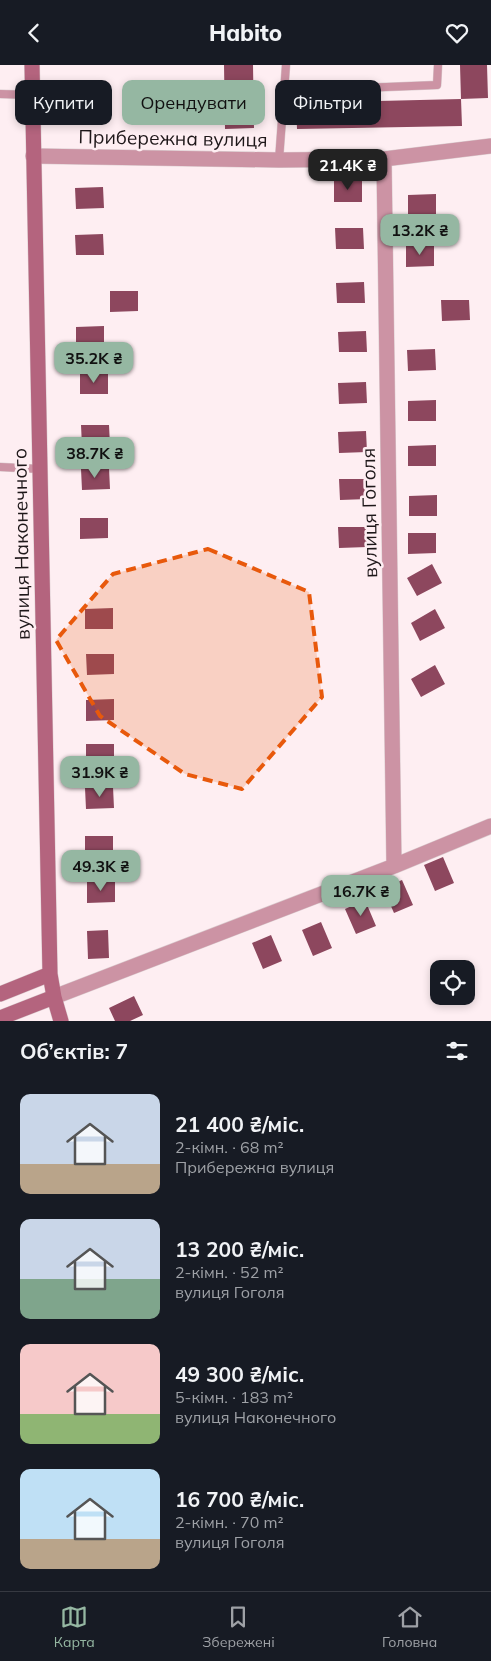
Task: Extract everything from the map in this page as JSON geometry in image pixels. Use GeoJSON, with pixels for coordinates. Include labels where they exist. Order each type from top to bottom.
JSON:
{"type":"FeatureCollection","features":[{"type":"Feature","properties":{"kind":"street","name":"вулиця Наконечного"},"geometry":{"type":"LineString","coordinates":[[32,65],[32,80]]}},
{"type":"Feature","properties":{"kind":"street","name":"вулиця Наконечного"},"geometry":{"type":"LineString","coordinates":[[32,125],[50,975],[59,1020]]}},
{"type":"Feature","properties":{"kind":"street","name":"Прибережна вулиця"},"geometry":{"type":"LineString","coordinates":[[33,156],[279,160],[384,159],[491,146]]}},
{"type":"Feature","properties":{"kind":"street","name":"вулиця Гоголя"},"geometry":{"type":"LineString","coordinates":[[384,159],[394,866]]}},
{"type":"Feature","properties":{"kind":"street"},"geometry":{"type":"LineString","coordinates":[[0,1018],[394,866],[491,826]]}},
{"type":"Feature","properties":{"kind":"street"},"geometry":{"type":"LineString","coordinates":[[0,994],[50,975]]}},
{"type":"Feature","properties":{"kind":"lane"},"geometry":{"type":"LineString","coordinates":[[285,80],[286,65]]}},
{"type":"Feature","properties":{"kind":"lane"},"geometry":{"type":"LineString","coordinates":[[381,87],[438,85],[438,65]]}},
{"type":"Feature","properties":{"kind":"lane"},"geometry":{"type":"LineString","coordinates":[[0,94],[15,94]]}},
{"type":"Feature","properties":{"kind":"lane"},"geometry":{"type":"LineString","coordinates":[[279,160],[282,125]]}},
{"type":"Feature","properties":{"kind":"lane"},"geometry":{"type":"LineString","coordinates":[[0,467],[40,469]]}},
{"type":"Feature","properties":{"kind":"highlighted area"},"geometry":{"type":"Polygon","coordinates":[[[208,549],[309,592],[322,697],[242,789],[185,774],[100,716],[56,640],[113,574],[208,549]]]}},
{"type":"Feature","properties":{"kind":"building"},"geometry":{"type":"Polygon","coordinates":[[[224,65],[253,65],[253,80],[224,80],[224,65]]]}},
{"type":"Feature","properties":{"kind":"building"},"geometry":{"type":"Polygon","coordinates":[[[460,65],[487,65],[488,98],[461,99],[460,65]]]}},
{"type":"Feature","properties":{"kind":"building"},"geometry":{"type":"Polygon","coordinates":[[[461,99],[462,126],[297,129],[297,125],[381,125],[381,101],[461,99]]]}},
{"type":"Feature","properties":{"kind":"building"},"geometry":{"type":"Polygon","coordinates":[[[225,125],[254,125],[254,128],[225,129],[225,125]]]}},
{"type":"Feature","properties":{"kind":"building"},"geometry":{"type":"Polygon","coordinates":[[[334,181],[362,181],[362,202],[334,202],[334,181]]]}},
{"type":"Feature","properties":{"kind":"building"},"geometry":{"type":"Polygon","coordinates":[[[103,187],[104,208],[76,209],[75,188],[103,187]]]}},
{"type":"Feature","properties":{"kind":"building"},"geometry":{"type":"Polygon","coordinates":[[[436,194],[436,215],[408,215],[408,195],[436,194]]]}},
{"type":"Feature","properties":{"kind":"building"},"geometry":{"type":"Polygon","coordinates":[[[335,228],[363,228],[364,249],[336,249],[335,228]]]}},
{"type":"Feature","properties":{"kind":"building"},"geometry":{"type":"Polygon","coordinates":[[[103,234],[104,255],[76,255],[75,235],[103,234]]]}},
{"type":"Feature","properties":{"kind":"building"},"geometry":{"type":"Polygon","coordinates":[[[434,245],[434,266],[406,267],[406,246],[434,245]]]}},
{"type":"Feature","properties":{"kind":"building"},"geometry":{"type":"Polygon","coordinates":[[[364,282],[365,303],[337,303],[336,283],[364,282]]]}},
{"type":"Feature","properties":{"kind":"building"},"geometry":{"type":"Polygon","coordinates":[[[110,291],[138,291],[138,311],[110,312],[110,291]]]}},
{"type":"Feature","properties":{"kind":"building"},"geometry":{"type":"Polygon","coordinates":[[[441,300],[469,300],[470,320],[442,321],[441,300]]]}},
{"type":"Feature","properties":{"kind":"building"},"geometry":{"type":"Polygon","coordinates":[[[104,326],[104,347],[76,348],[76,327],[104,326]]]}},
{"type":"Feature","properties":{"kind":"building"},"geometry":{"type":"Polygon","coordinates":[[[366,331],[367,352],[339,352],[338,332],[366,331]]]}},
{"type":"Feature","properties":{"kind":"building"},"geometry":{"type":"Polygon","coordinates":[[[435,349],[436,370],[408,371],[407,350],[435,349]]]}},
{"type":"Feature","properties":{"kind":"building"},"geometry":{"type":"Polygon","coordinates":[[[80,373],[108,373],[108,394],[80,394],[80,373]]]}},
{"type":"Feature","properties":{"kind":"building"},"geometry":{"type":"Polygon","coordinates":[[[366,382],[367,403],[339,404],[338,383],[366,382]]]}},
{"type":"Feature","properties":{"kind":"building"},"geometry":{"type":"Polygon","coordinates":[[[436,400],[436,421],[408,421],[408,401],[436,400]]]}},
{"type":"Feature","properties":{"kind":"building"},"geometry":{"type":"Polygon","coordinates":[[[81,425],[109,425],[110,445],[82,446],[81,425]]]}},
{"type":"Feature","properties":{"kind":"building"},"geometry":{"type":"Polygon","coordinates":[[[366,431],[367,452],[339,453],[338,432],[366,431]]]}},
{"type":"Feature","properties":{"kind":"building"},"geometry":{"type":"Polygon","coordinates":[[[436,445],[436,466],[408,466],[408,446],[436,445]]]}},
{"type":"Feature","properties":{"kind":"building"},"geometry":{"type":"Polygon","coordinates":[[[109,468],[110,489],[82,490],[81,469],[109,468]]]}},
{"type":"Feature","properties":{"kind":"building"},"geometry":{"type":"Polygon","coordinates":[[[339,479],[367,479],[368,499],[340,500],[339,479]]]}},
{"type":"Feature","properties":{"kind":"building"},"geometry":{"type":"Polygon","coordinates":[[[437,495],[437,516],[409,516],[409,496],[437,495]]]}},
{"type":"Feature","properties":{"kind":"building"},"geometry":{"type":"Polygon","coordinates":[[[80,518],[108,518],[108,538],[80,539],[80,518]]]}},
{"type":"Feature","properties":{"kind":"building"},"geometry":{"type":"Polygon","coordinates":[[[338,527],[366,527],[367,547],[339,548],[338,527]]]}},
{"type":"Feature","properties":{"kind":"building"},"geometry":{"type":"Polygon","coordinates":[[[408,533],[436,533],[436,553],[408,554],[408,533]]]}},
{"type":"Feature","properties":{"kind":"building"},"geometry":{"type":"Polygon","coordinates":[[[432,564],[442,583],[417,596],[407,578],[432,564]]]}},
{"type":"Feature","properties":{"kind":"building"},"geometry":{"type":"Polygon","coordinates":[[[113,608],[113,629],[85,629],[85,609],[113,608]]]}},
{"type":"Feature","properties":{"kind":"building"},"geometry":{"type":"Polygon","coordinates":[[[435,609],[445,628],[420,641],[411,623],[435,609]]]}},
{"type":"Feature","properties":{"kind":"building"},"geometry":{"type":"Polygon","coordinates":[[[86,654],[114,654],[114,674],[87,675],[86,654]]]}},
{"type":"Feature","properties":{"kind":"building"},"geometry":{"type":"Polygon","coordinates":[[[435,665],[445,684],[421,697],[411,679],[435,665]]]}},
{"type":"Feature","properties":{"kind":"building"},"geometry":{"type":"Polygon","coordinates":[[[114,699],[114,720],[86,721],[86,700],[114,699]]]}},
{"type":"Feature","properties":{"kind":"building"},"geometry":{"type":"Polygon","coordinates":[[[86,744],[114,744],[114,765],[86,765],[86,744]]]}},
{"type":"Feature","properties":{"kind":"building"},"geometry":{"type":"Polygon","coordinates":[[[113,787],[114,808],[86,809],[85,788],[113,787]]]}},
{"type":"Feature","properties":{"kind":"building"},"geometry":{"type":"Polygon","coordinates":[[[85,836],[113,836],[113,857],[85,857],[85,836]]]}},
{"type":"Feature","properties":{"kind":"building"},"geometry":{"type":"Polygon","coordinates":[[[443,857],[454,883],[435,891],[424,865],[443,857]]]}},
{"type":"Feature","properties":{"kind":"building"},"geometry":{"type":"Polygon","coordinates":[[[402,880],[413,905],[394,913],[383,888],[402,880]]]}},
{"type":"Feature","properties":{"kind":"building"},"geometry":{"type":"Polygon","coordinates":[[[115,881],[115,902],[87,903],[87,882],[115,881]]]}},
{"type":"Feature","properties":{"kind":"building"},"geometry":{"type":"Polygon","coordinates":[[[365,900],[376,926],[356,934],[345,909],[365,900]]]}},
{"type":"Feature","properties":{"kind":"building"},"geometry":{"type":"Polygon","coordinates":[[[321,922],[332,948],[313,956],[302,930],[321,922]]]}},
{"type":"Feature","properties":{"kind":"building"},"geometry":{"type":"Polygon","coordinates":[[[108,930],[109,958],[88,959],[87,931],[108,930]]]}},
{"type":"Feature","properties":{"kind":"building"},"geometry":{"type":"Polygon","coordinates":[[[271,935],[282,961],[263,969],[252,943],[271,935]]]}},
{"type":"Feature","properties":{"kind":"building"},"geometry":{"type":"Polygon","coordinates":[[[134,996],[143,1015],[130,1021],[115,1021],[109,1008],[134,996]]]}}]}
